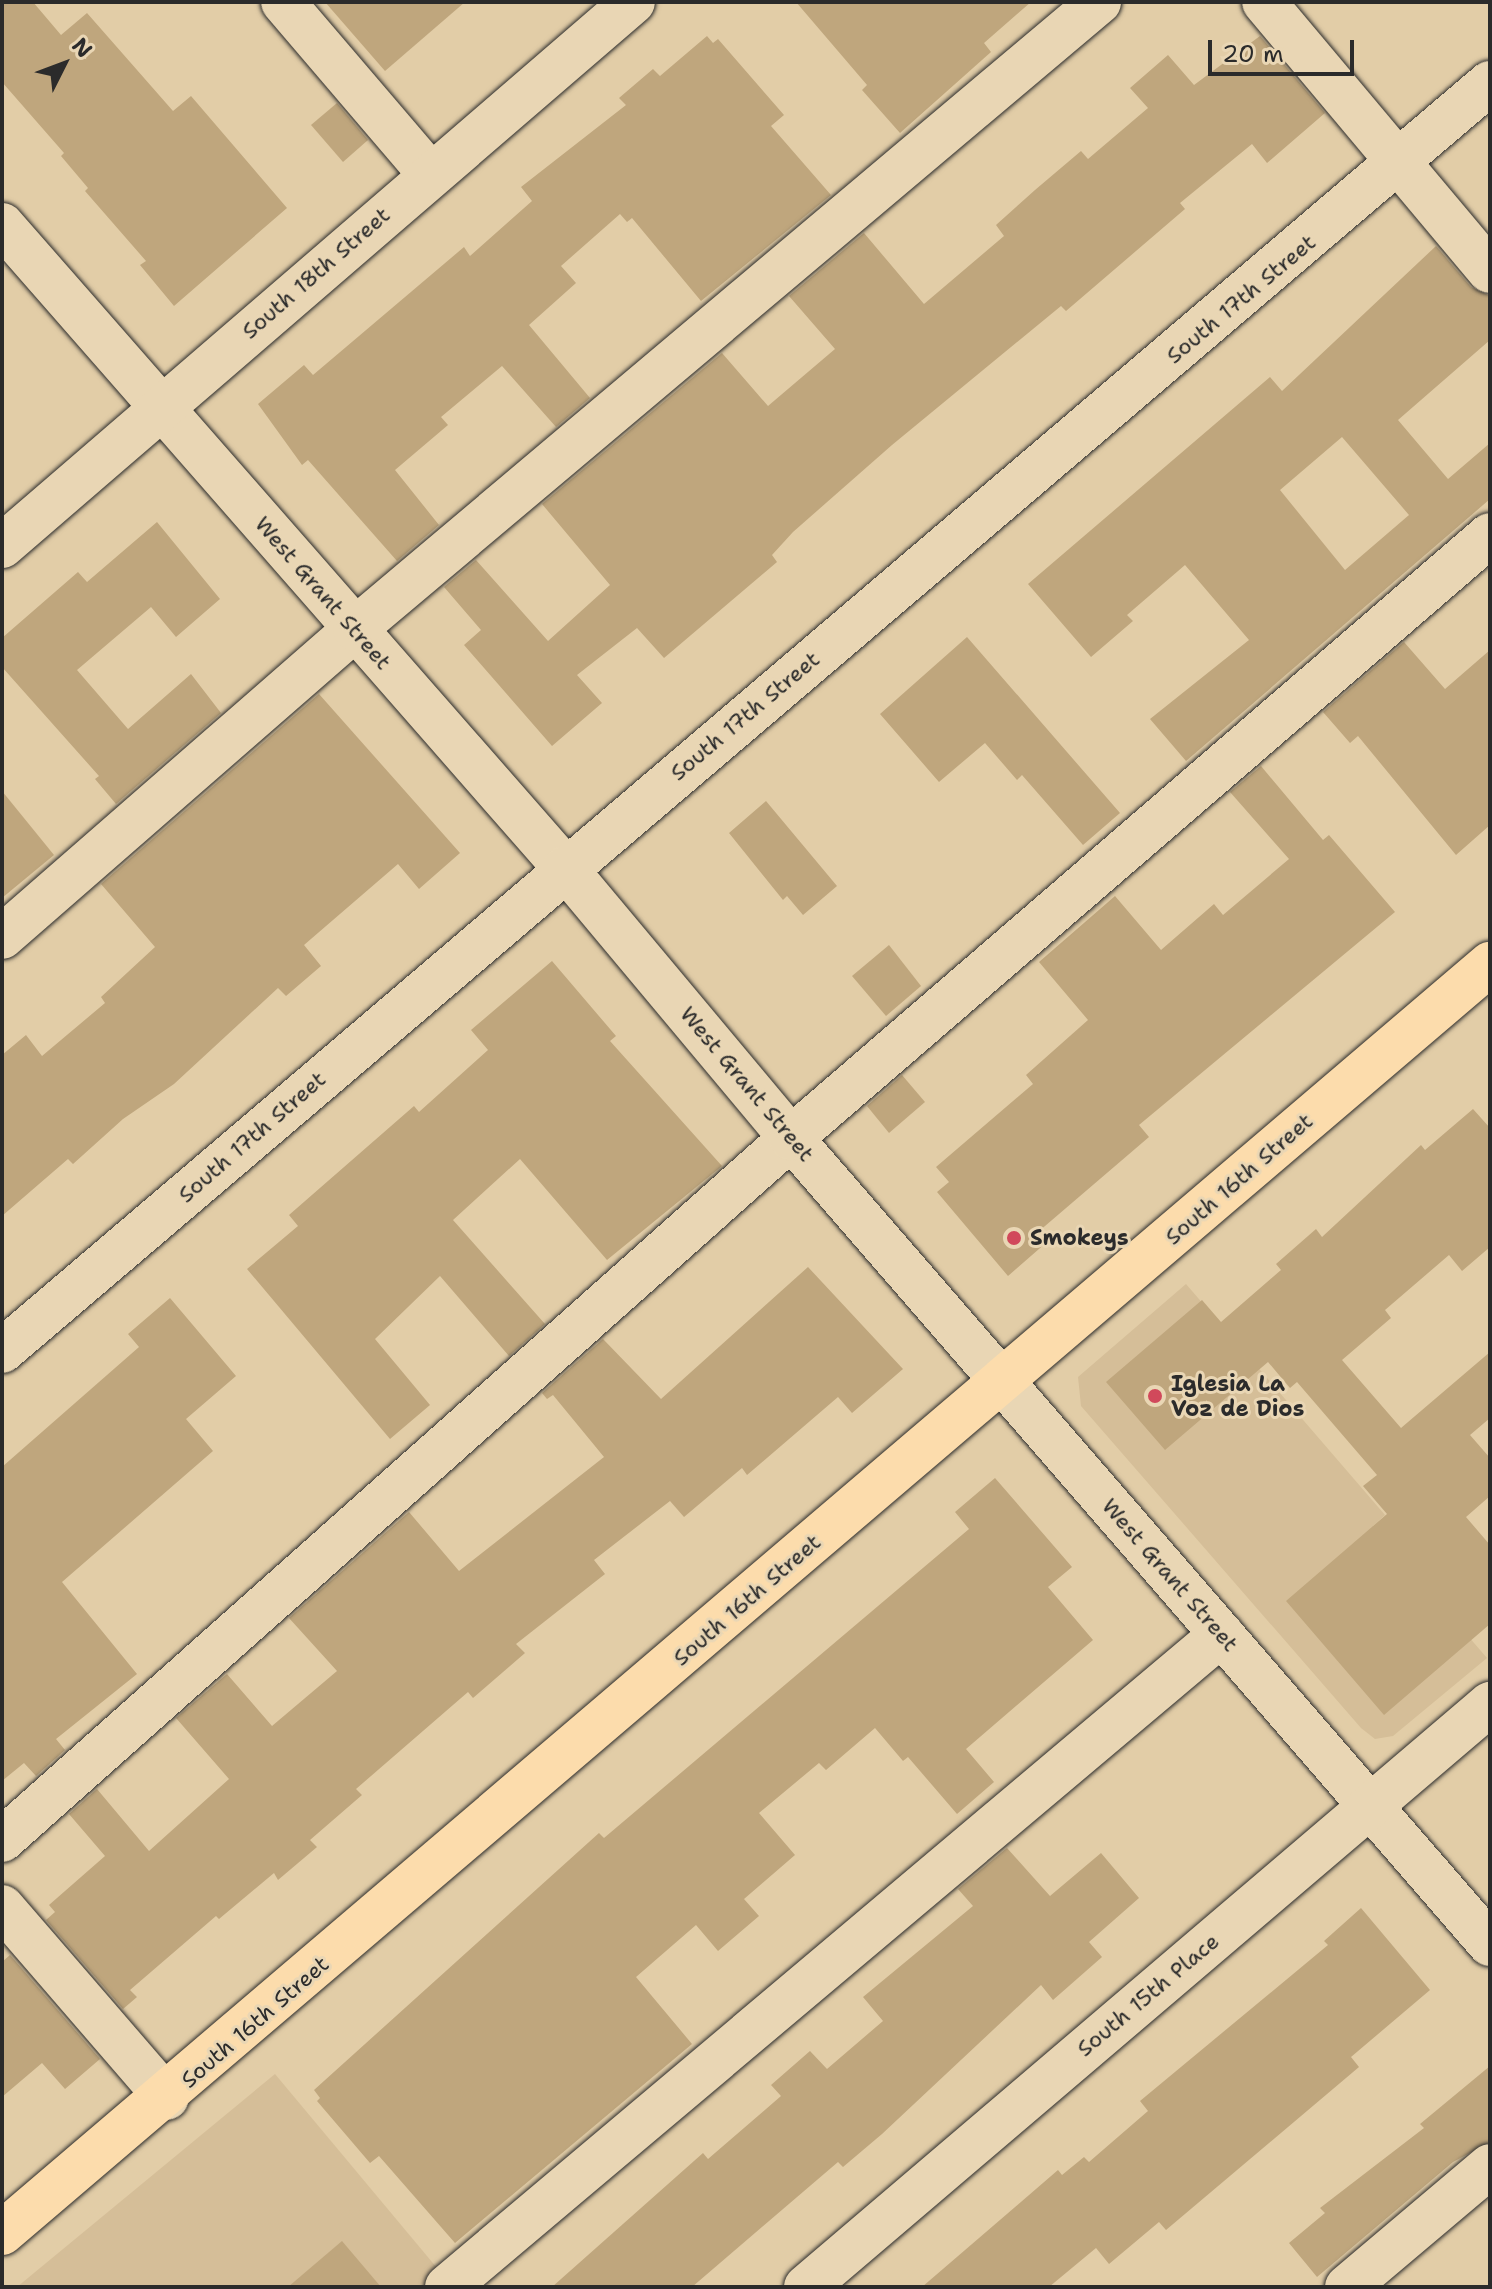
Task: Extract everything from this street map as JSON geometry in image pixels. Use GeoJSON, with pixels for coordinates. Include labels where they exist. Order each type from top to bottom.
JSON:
{"type":"FeatureCollection","features":[{"type":"Feature","properties":{"kind":"main road","name":"South 16th Street"},"geometry":{"type":"LineString","coordinates":[[2,2233],[167,2098],[1490,964]]}},
{"type":"Feature","properties":{"kind":"street"},"geometry":{"type":"LineString","coordinates":[[283,2],[429,173]]}},
{"type":"Feature","properties":{"kind":"street","name":"South 18th Street"},"geometry":{"type":"LineString","coordinates":[[2,546],[162,410],[429,173],[633,2]]}},
{"type":"Feature","properties":{"kind":"street"},"geometry":{"type":"LineString","coordinates":[[2,937],[355,629],[1099,2]]}},
{"type":"Feature","properties":{"kind":"street"},"geometry":{"type":"LineString","coordinates":[[1264,2],[1490,271]]}},
{"type":"Feature","properties":{"kind":"street","name":"South 17th Street"},"geometry":{"type":"LineString","coordinates":[[2,1351],[565,868],[1401,164],[1490,83]]}},
{"type":"Feature","properties":{"kind":"street","name":"West Grant Street"},"geometry":{"type":"LineString","coordinates":[[2,225],[565,868],[791,1138],[1490,1944]]}},
{"type":"Feature","properties":{"kind":"street"},"geometry":{"type":"LineString","coordinates":[[2,1840],[791,1138],[1490,535]]}},
{"type":"Feature","properties":{"kind":"street"},"geometry":{"type":"LineString","coordinates":[[447,2287],[1222,1634]]}},
{"type":"Feature","properties":{"kind":"street","name":"South 15th Place"},"geometry":{"type":"LineString","coordinates":[[806,2287],[1490,1704]]}},
{"type":"Feature","properties":{"kind":"street"},"geometry":{"type":"LineString","coordinates":[[2,1907],[167,2098]]}},
{"type":"Feature","properties":{"kind":"street"},"geometry":{"type":"LineString","coordinates":[[1347,2287],[1490,2166]]}},
{"type":"Feature","properties":{"kind":"shaded area"},"geometry":{"type":"Polygon","coordinates":[[[1186,1284],[1385,1515],[1373,1526],[1487,1658],[1393,1736],[1375,1739],[1361,1728],[1081,1406],[1078,1377],[1186,1284]]]}},
{"type":"Feature","properties":{"kind":"shaded area"},"geometry":{"type":"Polygon","coordinates":[[[275,2074],[442,2274],[427,2287],[17,2287],[275,2074]]]}},
{"type":"Feature","properties":{"kind":"building"},"geometry":{"type":"Polygon","coordinates":[[[2,2],[33,2],[61,35],[87,13],[173,111],[191,96],[287,208],[174,306],[140,265],[146,261],[85,191],[88,188],[61,156],[64,153],[2,82],[2,2]]]}},
{"type":"Feature","properties":{"kind":"building"},"geometry":{"type":"Polygon","coordinates":[[[325,2],[465,2],[385,71],[325,2]]]}},
{"type":"Feature","properties":{"kind":"building"},"geometry":{"type":"Polygon","coordinates":[[[796,2],[1031,2],[984,43],[991,52],[900,133],[862,90],[867,85],[796,2]]]}},
{"type":"Feature","properties":{"kind":"building"},"geometry":{"type":"Polygon","coordinates":[[[707,36],[713,43],[718,39],[784,115],[771,126],[831,195],[701,301],[632,218],[627,222],[620,214],[561,266],[576,283],[529,325],[590,398],[556,427],[502,366],[441,417],[448,425],[395,470],[439,525],[397,561],[308,460],[302,465],[258,404],[304,365],[313,375],[464,247],[470,256],[532,201],[521,187],[626,105],[619,98],[653,69],[660,76],[707,36]]]}},
{"type":"Feature","properties":{"kind":"building"},"geometry":{"type":"Polygon","coordinates":[[[1260,36],[1325,113],[1267,163],[1252,144],[1180,203],[1185,209],[1066,311],[1061,306],[892,445],[793,532],[772,555],[777,562],[664,658],[637,628],[577,675],[602,703],[552,746],[464,645],[481,630],[444,587],[476,560],[548,641],[610,585],[542,504],[722,353],[768,406],[835,349],[789,296],[864,233],[924,304],[1004,236],[996,225],[1035,190],[1081,151],[1088,159],[1148,108],[1130,88],[1168,55],[1194,85],[1260,36]]]}},
{"type":"Feature","properties":{"kind":"building"},"geometry":{"type":"Polygon","coordinates":[[[337,103],[368,140],[343,162],[311,125],[337,103]]]}},
{"type":"Feature","properties":{"kind":"building"},"geometry":{"type":"Polygon","coordinates":[[[1436,246],[1471,287],[1490,296],[1490,340],[1398,420],[1448,479],[1490,443],[1490,499],[1186,761],[1150,719],[1249,640],[1185,565],[1127,615],[1133,621],[1091,657],[1028,584],[1270,377],[1282,391],[1436,246]],[[1342,437],[1280,490],[1345,570],[1409,515],[1342,437]]]}},
{"type":"Feature","properties":{"kind":"building"},"geometry":{"type":"Polygon","coordinates":[[[157,522],[220,599],[176,637],[151,607],[77,670],[128,729],[191,674],[221,713],[116,804],[95,779],[99,776],[2,667],[2,638],[78,572],[87,582],[157,522]]]}},
{"type":"Feature","properties":{"kind":"building"},"geometry":{"type":"Polygon","coordinates":[[[967,637],[1120,813],[1083,845],[1022,775],[1017,780],[985,743],[939,782],[880,714],[967,637]]]}},
{"type":"Feature","properties":{"kind":"building"},"geometry":{"type":"Polygon","coordinates":[[[1404,642],[1445,689],[1490,650],[1490,825],[1456,855],[1358,736],[1350,743],[1323,712],[1404,642]]]}},
{"type":"Feature","properties":{"kind":"building"},"geometry":{"type":"Polygon","coordinates":[[[319,694],[460,853],[419,889],[398,864],[304,945],[321,966],[286,996],[278,988],[174,1084],[123,1119],[73,1164],[68,1159],[2,1216],[2,1055],[26,1035],[42,1056],[105,1003],[101,997],[155,947],[101,884],[319,694]]]}},
{"type":"Feature","properties":{"kind":"building"},"geometry":{"type":"Polygon","coordinates":[[[1261,766],[1323,840],[1329,835],[1395,912],[1139,1125],[1149,1137],[1038,1232],[1047,1242],[1008,1276],[937,1192],[949,1182],[936,1167],[1033,1084],[1026,1075],[1088,1020],[1039,962],[1115,896],[1161,950],[1214,904],[1223,915],[1289,859],[1230,792],[1261,766]]]}},
{"type":"Feature","properties":{"kind":"building"},"geometry":{"type":"Polygon","coordinates":[[[2,791],[54,855],[2,898],[2,791]]]}},
{"type":"Feature","properties":{"kind":"building"},"geometry":{"type":"Polygon","coordinates":[[[766,801],[837,886],[803,915],[787,896],[783,900],[729,833],[766,801]]]}},
{"type":"Feature","properties":{"kind":"building"},"geometry":{"type":"Polygon","coordinates":[[[889,945],[921,986],[886,1016],[852,976],[889,945]]]}},
{"type":"Feature","properties":{"kind":"building"},"geometry":{"type":"Polygon","coordinates":[[[552,961],[616,1036],[610,1041],[722,1166],[607,1260],[520,1159],[453,1220],[545,1324],[509,1356],[440,1276],[375,1339],[430,1405],[390,1439],[247,1269],[298,1226],[289,1215],[414,1106],[419,1112],[488,1050],[471,1030],[552,961]]]}},
{"type":"Feature","properties":{"kind":"building"},"geometry":{"type":"Polygon","coordinates":[[[902,1075],[925,1102],[889,1133],[867,1106],[902,1075]]]}},
{"type":"Feature","properties":{"kind":"building"},"geometry":{"type":"Polygon","coordinates":[[[1473,1109],[1490,1128],[1490,1247],[1462,1271],[1449,1255],[1385,1310],[1391,1318],[1342,1360],[1401,1428],[1490,1352],[1490,1418],[1470,1435],[1490,1458],[1490,1496],[1466,1517],[1490,1545],[1490,1624],[1384,1715],[1286,1601],[1387,1514],[1363,1486],[1377,1475],[1297,1382],[1290,1388],[1268,1362],[1165,1450],[1106,1382],[1202,1300],[1221,1322],[1281,1270],[1276,1264],[1316,1229],[1322,1237],[1421,1145],[1425,1150],[1473,1109]]]}},
{"type":"Feature","properties":{"kind":"building"},"geometry":{"type":"Polygon","coordinates":[[[808,1267],[903,1369],[852,1413],[838,1397],[747,1475],[742,1468],[684,1517],[670,1501],[594,1560],[605,1574],[516,1644],[525,1653],[473,1698],[468,1692],[356,1789],[362,1795],[310,1840],[317,1847],[278,1880],[274,1873],[219,1919],[216,1916],[130,1990],[137,1997],[123,2009],[46,1920],[55,1912],[49,1905],[105,1856],[69,1814],[97,1789],[149,1851],[229,1779],[176,1718],[227,1674],[272,1726],[337,1671],[289,1618],[409,1512],[459,1571],[604,1457],[553,1395],[547,1399],[542,1393],[603,1339],[661,1399],[808,1267]]]}},
{"type":"Feature","properties":{"kind":"building"},"geometry":{"type":"Polygon","coordinates":[[[170,1298],[236,1376],[186,1419],[213,1451],[62,1582],[137,1674],[56,1739],[65,1750],[36,1776],[24,1763],[2,1781],[2,1467],[139,1347],[128,1334],[170,1298]]]}},
{"type":"Feature","properties":{"kind":"building"},"geometry":{"type":"Polygon","coordinates":[[[995,1478],[1072,1567],[1048,1587],[1093,1640],[966,1749],[994,1782],[957,1814],[908,1757],[903,1761],[875,1728],[826,1770],[819,1763],[759,1813],[795,1855],[744,1899],[759,1916],[718,1951],[696,1925],[636,1977],[692,2044],[455,2243],[379,2156],[370,2163],[317,2101],[320,2098],[314,2090],[599,1833],[604,1838],[969,1529],[955,1512],[995,1478]]]}},
{"type":"Feature","properties":{"kind":"building"},"geometry":{"type":"Polygon","coordinates":[[[1007,1848],[1050,1896],[1101,1853],[1139,1898],[1089,1942],[1102,1957],[1053,2000],[1041,1985],[882,2134],[843,2167],[838,2162],[692,2287],[552,2287],[703,2153],[708,2159],[781,2096],[771,2085],[810,2051],[827,2069],[883,2021],[863,1997],[973,1906],[958,1889],[1007,1848]]]}},
{"type":"Feature","properties":{"kind":"building"},"geometry":{"type":"Polygon","coordinates":[[[1361,1908],[1430,1990],[1351,2057],[1359,2067],[1166,2230],[1159,2222],[1109,2264],[1096,2248],[1049,2287],[922,2287],[1058,2170],[1062,2175],[1084,2157],[1089,2162],[1148,2111],[1140,2101],[1328,1945],[1324,1941],[1361,1908]]]}},
{"type":"Feature","properties":{"kind":"building"},"geometry":{"type":"Polygon","coordinates":[[[10,1955],[100,2059],[65,2089],[42,2063],[2,2097],[2,1962],[10,1955]]]}},
{"type":"Feature","properties":{"kind":"building"},"geometry":{"type":"Polygon","coordinates":[[[1490,2066],[1490,2142],[1453,2162],[1317,2277],[1289,2243],[1325,2213],[1320,2208],[1424,2128],[1420,2124],[1490,2066]]]}},
{"type":"Feature","properties":{"kind":"building"},"geometry":{"type":"Polygon","coordinates":[[[342,2241],[381,2287],[288,2287],[342,2241]]]}},
{"type":"Feature","properties":{"kind":"place","name":"Smokeys"},"geometry":{"type":"Point","coordinates":[1014,1238]}},
{"type":"Feature","properties":{"kind":"place","name":"Iglesia La Voz de Dios"},"geometry":{"type":"Point","coordinates":[1155,1396]}}]}
